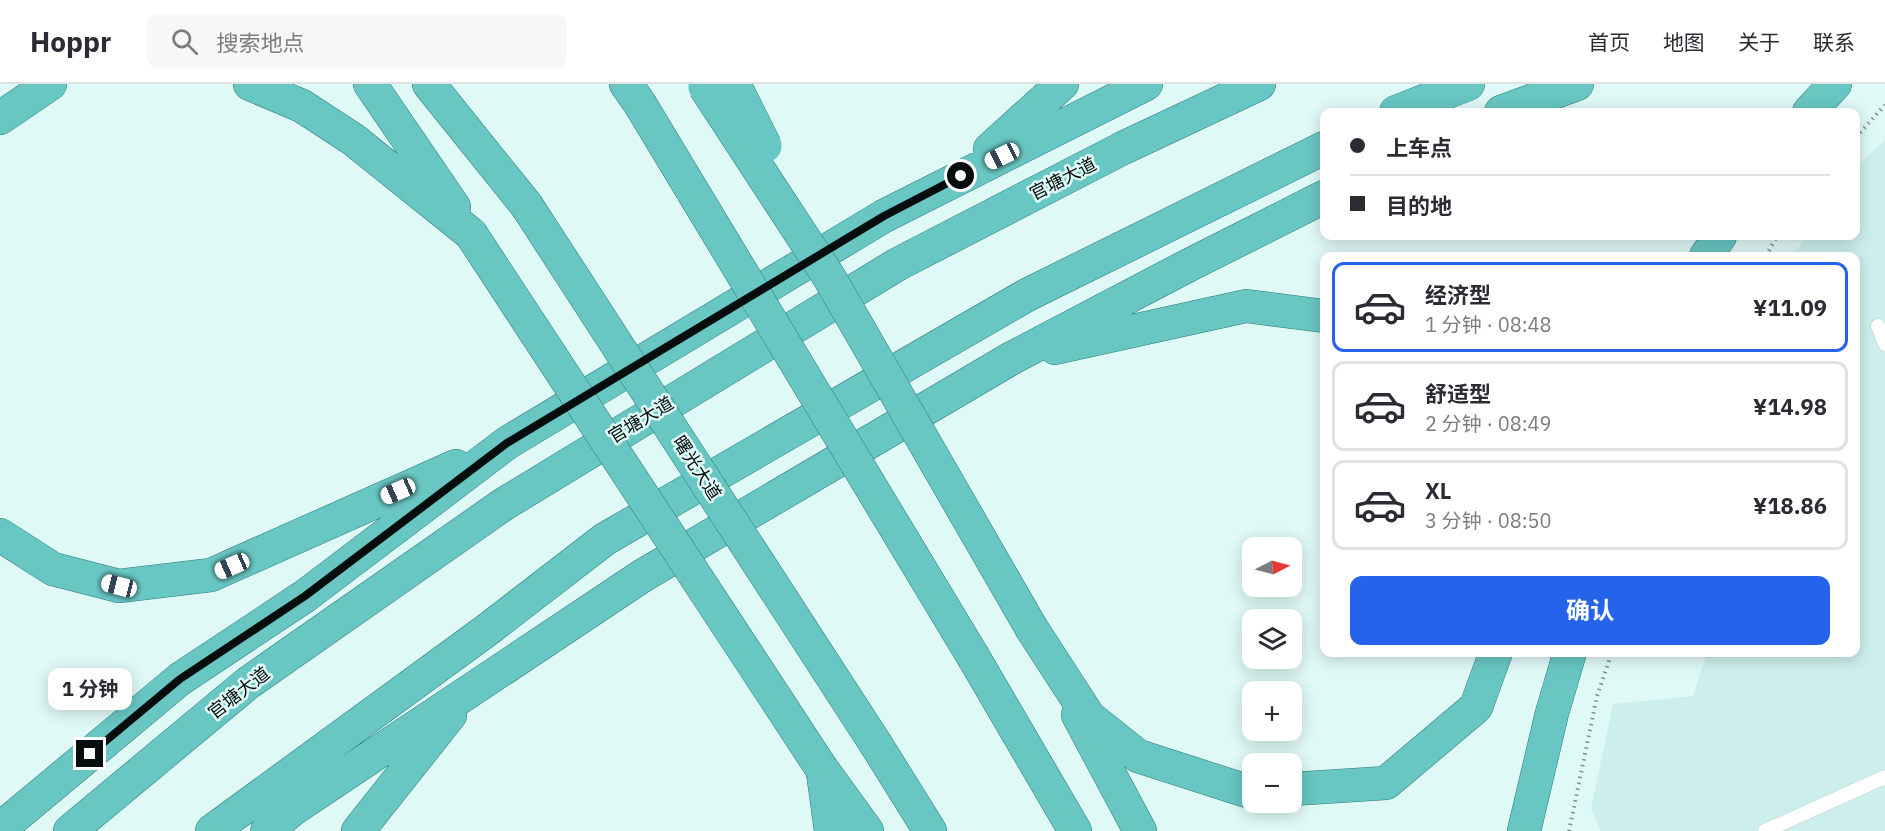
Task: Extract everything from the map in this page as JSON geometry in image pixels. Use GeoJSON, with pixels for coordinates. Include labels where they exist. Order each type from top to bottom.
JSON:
{"type":"FeatureCollection","features":[{"type":"Feature","properties":{"kind":"highway"},"geometry":{"type":"LineString","coordinates":[[0,118],[50,84]]}},
{"type":"Feature","properties":{"kind":"highway"},"geometry":{"type":"LineString","coordinates":[[250,84],[302,106],[354,140],[471,234]]}},
{"type":"Feature","properties":{"kind":"highway"},"geometry":{"type":"LineString","coordinates":[[370,84],[822,769],[867,831]]}},
{"type":"Feature","properties":{"kind":"highway","name":"曙光大道"},"geometry":{"type":"LineString","coordinates":[[429,84],[527,206],[930,831]]}},
{"type":"Feature","properties":{"kind":"highway"},"geometry":{"type":"LineString","coordinates":[[961,176],[1062,84]]}},
{"type":"Feature","properties":{"kind":"highway"},"geometry":{"type":"LineString","coordinates":[[0,829],[180,679],[305,596],[507,443],[884,216],[1146,84]]}},
{"type":"Feature","properties":{"kind":"highway","name":"官塘大道"},"geometry":{"type":"LineString","coordinates":[[70,831],[248,683],[504,504],[898,264],[1123,148],[1258,84]]}},
{"type":"Feature","properties":{"kind":"highway"},"geometry":{"type":"LineString","coordinates":[[1406,108],[1468,84]]}},
{"type":"Feature","properties":{"kind":"highway"},"geometry":{"type":"LineString","coordinates":[[1512,108],[1577,84]]}},
{"type":"Feature","properties":{"kind":"highway"},"geometry":{"type":"LineString","coordinates":[[1813,108],[1835,84]]}},
{"type":"Feature","properties":{"kind":"highway"},"geometry":{"type":"LineString","coordinates":[[714,85],[829,277],[1032,629],[1140,831]]}},
{"type":"Feature","properties":{"kind":"highway"},"geometry":{"type":"LineString","coordinates":[[633,94],[974,658],[1075,831]]}},
{"type":"Feature","properties":{"kind":"highway"},"geometry":{"type":"LineString","coordinates":[[212,831],[487,630],[605,539],[1027,295],[1320,150]]}},
{"type":"Feature","properties":{"kind":"highway"},"geometry":{"type":"LineString","coordinates":[[267,831],[293,809],[642,576],[1012,358],[1320,199]]}},
{"type":"Feature","properties":{"kind":"highway"},"geometry":{"type":"LineString","coordinates":[[1012,358],[1246,306],[1320,315]]}},
{"type":"Feature","properties":{"kind":"highway"},"geometry":{"type":"LineString","coordinates":[[0,535],[53,569],[119,586],[211,575],[507,443]]}},
{"type":"Feature","properties":{"kind":"highway"},"geometry":{"type":"LineString","coordinates":[[1032,629],[1089,717],[1138,756],[1242,789]]}},
{"type":"Feature","properties":{"kind":"highway"},"geometry":{"type":"LineString","coordinates":[[1302,788],[1386,783],[1476,707],[1494,657]]}},
{"type":"Feature","properties":{"kind":"highway"},"geometry":{"type":"LineString","coordinates":[[1524,831],[1552,713],[1569,657]]}},
{"type":"Feature","properties":{"kind":"highway"},"geometry":{"type":"LineString","coordinates":[[358,831],[470,690]]}},
{"type":"Feature","properties":{"kind":"highway"},"geometry":{"type":"LineString","coordinates":[[822,769],[831,831]]}},
{"type":"Feature","properties":{"kind":"lane"},"geometry":{"type":"LineString","coordinates":[[1878,326],[1885,344]]}},
{"type":"Feature","properties":{"kind":"lane"},"geometry":{"type":"LineString","coordinates":[[1765,831],[1885,777]]}},
{"type":"Feature","properties":{"kind":"path"},"geometry":{"type":"LineString","coordinates":[[1860,133],[1885,105]]}},
{"type":"Feature","properties":{"kind":"path"},"geometry":{"type":"LineString","coordinates":[[1569,831],[1597,696],[1610,657]]}},
{"type":"Feature","properties":{"kind":"shaded area"},"geometry":{"type":"Polygon","coordinates":[[[1885,140],[1885,831],[1601,831],[1591,809],[1613,704],[1693,696],[1706,657],[1860,657],[1860,252],[1796,252],[1803,240],[1860,240],[1860,163],[1885,140]]]}},
{"type":"Feature","properties":{"kind":"route"},"geometry":{"type":"LineString","coordinates":[[90,754],[180,679],[305,596],[507,443],[884,216],[961,176]]}}]}
